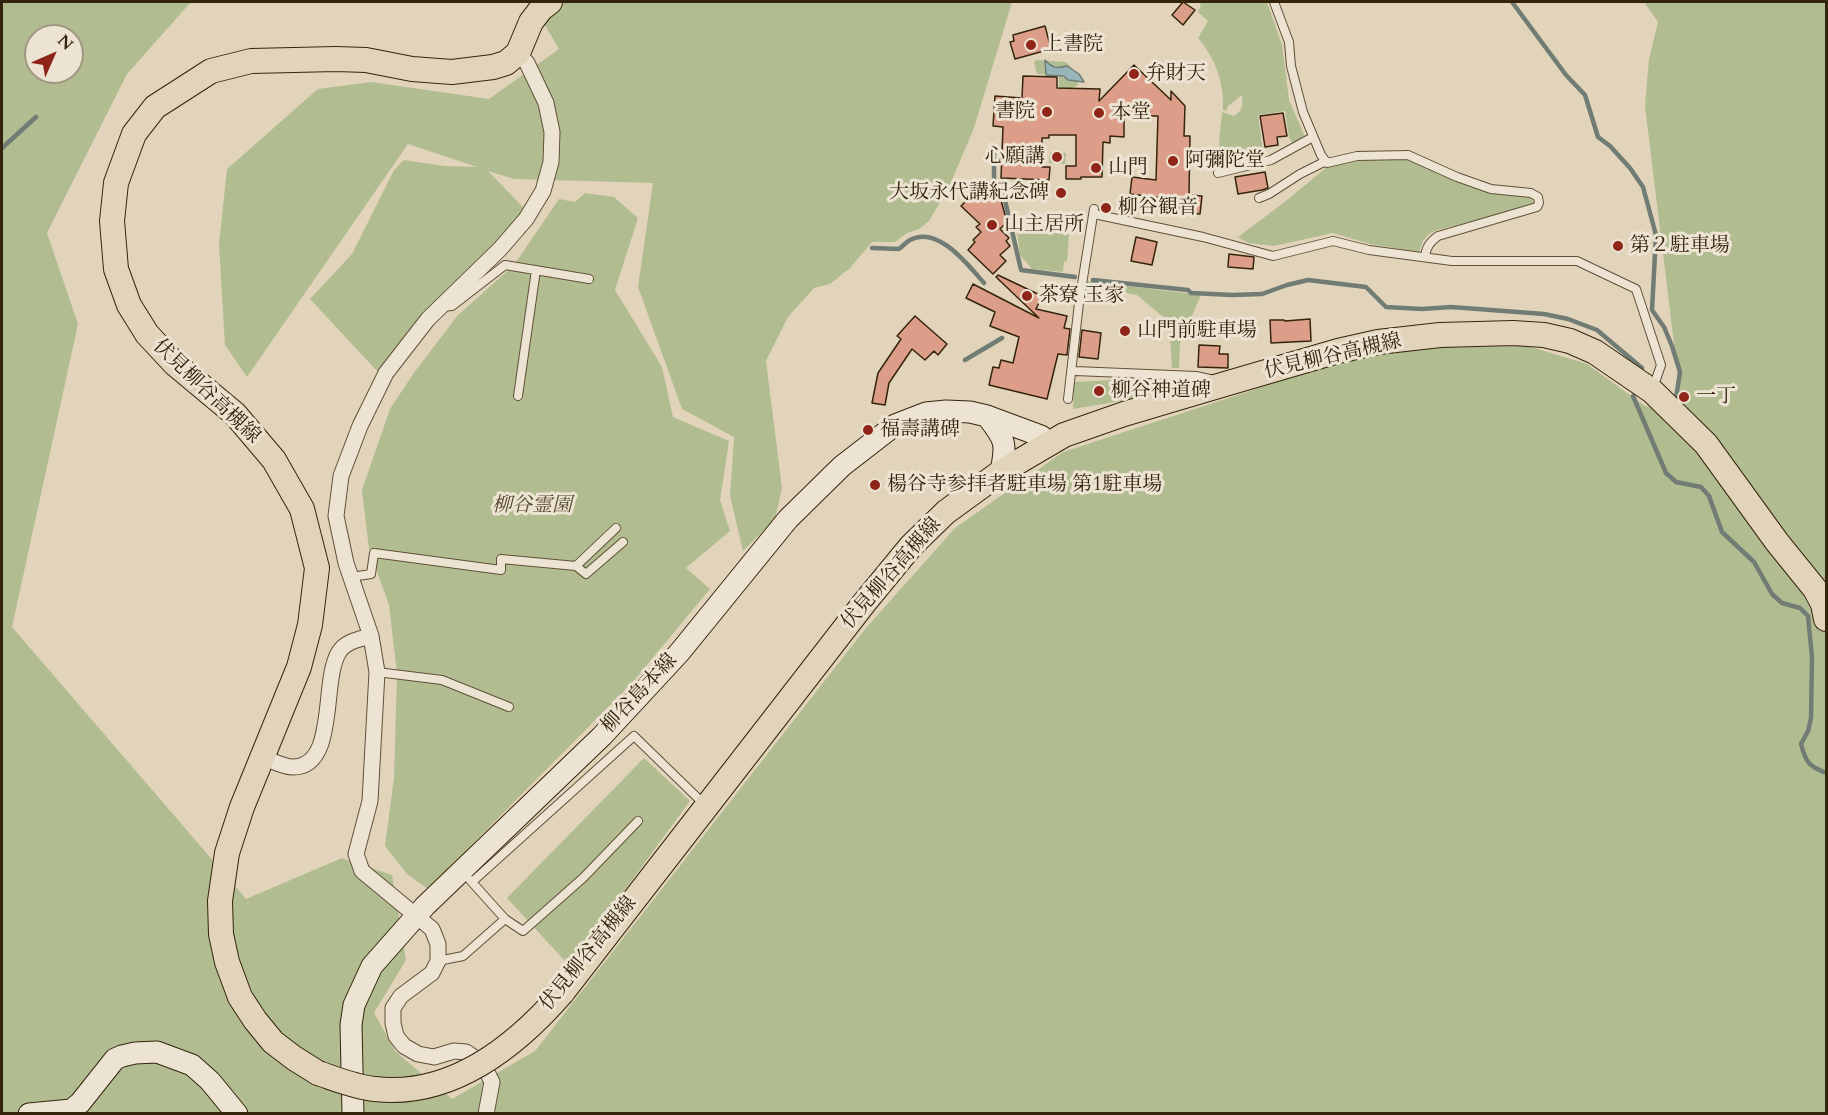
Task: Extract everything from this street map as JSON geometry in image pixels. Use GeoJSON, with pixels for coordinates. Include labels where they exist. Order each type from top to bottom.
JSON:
{"type":"FeatureCollection","features":[{"type":"Feature","properties":{"kind":"main road"},"geometry":{"type":"LineString","coordinates":[[518,53],[531,22],[550,2]]}},
{"type":"Feature","properties":{"kind":"main road","name":"伏見柳谷高槻線"},"geometry":{"type":"LineString","coordinates":[[518,53],[506,63],[452,72],[412,69],[366,60],[336,59],[251,61],[211,71],[154,107],[134,134],[116,183],[112,221],[116,269],[129,305],[147,334],[161,350],[235,414],[274,460],[302,509],[317,568],[310,625],[299,667],[242,807],[227,853],[220,901],[221,934],[227,962],[240,997],[273,1042],[318,1072],[346,1083],[375,1089],[403,1090],[431,1085],[461,1075],[489,1059],[519,1036],[562,993],[911,546],[946,512],[1001,472],[1048,442],[1124,414],[1338,351],[1378,342],[1440,335],[1513,333],[1544,335],[1570,341],[1595,352],[1652,391],[1706,444],[1777,542],[1815,589],[1823,604],[1827,619]]}},
{"type":"Feature","properties":{"kind":"main road","name":"柳谷島本線"},"geometry":{"type":"LineString","coordinates":[[353,1113],[351,1024],[354,1005],[372,966],[416,917],[467,876],[679,653],[788,519],[842,466],[895,425],[926,413],[970,412],[987,416],[1041,436],[1048,442]]}},
{"type":"Feature","properties":{"kind":"main road"},"geometry":{"type":"LineString","coordinates":[[987,416],[1002,436],[1005,451],[1001,472]]}},
{"type":"Feature","properties":{"kind":"main road"},"geometry":{"type":"LineString","coordinates":[[29,1113],[71,1110],[80,1103],[115,1059],[135,1053],[157,1052],[192,1065],[210,1081],[237,1113]]}},
{"type":"Feature","properties":{"kind":"street"},"geometry":{"type":"LineString","coordinates":[[486,1113],[492,1082],[486,1070],[476,1059],[466,1052],[454,1051],[434,1057],[418,1054],[404,1046],[396,1036],[393,1008],[401,996],[432,973],[438,961],[438,944],[432,929],[362,871],[356,854],[370,801],[377,672],[371,636],[351,577],[336,516],[341,476],[360,426],[386,372],[428,319],[500,249],[526,219],[543,191],[551,162],[552,132],[546,104],[527,63],[518,53]]}},
{"type":"Feature","properties":{"kind":"street"},"geometry":{"type":"LineString","coordinates":[[262,757],[291,767],[309,764],[319,751],[333,668],[339,651],[352,641],[371,636]]}},
{"type":"Feature","properties":{"kind":"lane"},"geometry":{"type":"LineString","coordinates":[[1274,2],[1289,42],[1291,66],[1303,112],[1326,162]]}},
{"type":"Feature","properties":{"kind":"lane"},"geometry":{"type":"LineString","coordinates":[[1218,173],[1271,160],[1313,137]]}},
{"type":"Feature","properties":{"kind":"lane"},"geometry":{"type":"LineString","coordinates":[[1260,198],[1300,174],[1326,162],[1357,156],[1408,155],[1491,189],[1531,193],[1538,198],[1538,207],[1438,236],[1429,244],[1425,257]]}},
{"type":"Feature","properties":{"kind":"lane"},"geometry":{"type":"LineString","coordinates":[[1068,399],[1079,303],[1094,212],[1273,256],[1333,241],[1369,250],[1452,261],[1577,261],[1636,289],[1661,365],[1652,391]]}},
{"type":"Feature","properties":{"kind":"lane"},"geometry":{"type":"LineString","coordinates":[[441,307],[452,306],[505,265],[589,279]]}},
{"type":"Feature","properties":{"kind":"lane"},"geometry":{"type":"LineString","coordinates":[[518,396],[536,270]]}},
{"type":"Feature","properties":{"kind":"lane"},"geometry":{"type":"LineString","coordinates":[[1075,371],[1196,376],[1225,384]]}},
{"type":"Feature","properties":{"kind":"lane"},"geometry":{"type":"LineString","coordinates":[[576,566],[616,528]]}},
{"type":"Feature","properties":{"kind":"lane"},"geometry":{"type":"LineString","coordinates":[[351,577],[371,574],[374,553],[501,570],[501,559],[576,566],[586,574],[623,542]]}},
{"type":"Feature","properties":{"kind":"lane"},"geometry":{"type":"LineString","coordinates":[[377,672],[442,680],[509,707]]}},
{"type":"Feature","properties":{"kind":"lane"},"geometry":{"type":"LineString","coordinates":[[638,820],[583,878],[523,931],[505,919],[467,876],[634,736],[706,806]]}},
{"type":"Feature","properties":{"kind":"lane"},"geometry":{"type":"LineString","coordinates":[[438,961],[463,956],[505,919]]}},
{"type":"Feature","properties":{"kind":"green space"},"geometry":{"type":"Polygon","coordinates":[[[2,2],[191,2],[127,74],[47,233],[78,324],[12,627],[246,899],[342,858],[392,875],[406,960],[374,1013],[396,1052],[452,1099],[535,1051],[866,628],[955,528],[1063,452],[1360,355],[1408,348],[1515,342],[1587,364],[1645,406],[1666,409],[1678,400],[1678,377],[1645,106],[1649,59],[1658,22],[1644,2],[1826,2],[1826,1113],[2,1114],[2,2]]]}},
{"type":"Feature","properties":{"kind":"green space"},"geometry":{"type":"Polygon","coordinates":[[[531,2],[1012,2],[974,128],[949,187],[929,221],[895,242],[872,242],[850,268],[830,284],[814,288],[788,317],[766,361],[782,488],[775,519],[743,551],[730,496],[734,437],[682,409],[638,287],[653,183],[514,179],[488,171],[524,208],[494,251],[378,372],[310,299],[352,254],[394,170],[404,160],[444,166],[477,167],[408,144],[247,377],[225,345],[219,244],[227,169],[318,89],[371,82],[489,99],[559,49],[531,2]]]}},
{"type":"Feature","properties":{"kind":"green space"},"geometry":{"type":"Polygon","coordinates":[[[1199,2],[1267,2],[1282,45],[1289,100],[1306,139],[1293,145],[1289,137],[1285,111],[1258,115],[1264,158],[1228,168],[1224,163],[1219,142],[1222,112],[1234,116],[1237,114],[1242,107],[1242,95],[1228,106],[1226,111],[1223,110],[1218,72],[1210,54],[1198,38],[1208,21],[1198,12],[1201,5],[1199,2]]]}},
{"type":"Feature","properties":{"kind":"green space"},"geometry":{"type":"Polygon","coordinates":[[[1036,60],[1066,62],[1078,74],[1078,85],[1072,88],[1072,96],[1059,96],[1058,75],[1037,74],[1034,62],[1036,60]]]}},
{"type":"Feature","properties":{"kind":"green space"},"geometry":{"type":"Polygon","coordinates":[[[1050,152],[1066,153],[1065,164],[1049,163],[1050,152]]]}},
{"type":"Feature","properties":{"kind":"green space"},"geometry":{"type":"Polygon","coordinates":[[[1358,159],[1407,159],[1428,166],[1455,180],[1491,192],[1528,196],[1532,198],[1534,204],[1437,230],[1423,241],[1419,252],[1370,244],[1333,233],[1274,246],[1248,243],[1238,237],[1327,167],[1358,159]]]}},
{"type":"Feature","properties":{"kind":"green space","name":"柳谷霊園"},"geometry":{"type":"Polygon","coordinates":[[[585,193],[614,197],[638,218],[615,290],[662,367],[673,417],[729,441],[720,500],[730,531],[686,568],[710,589],[632,683],[428,889],[407,874],[385,846],[394,778],[397,674],[389,605],[369,549],[362,490],[390,409],[413,374],[458,315],[514,265],[559,199],[575,202],[585,193]]]}},
{"type":"Feature","properties":{"kind":"green space"},"geometry":{"type":"Polygon","coordinates":[[[1020,227],[1069,234],[1067,261],[1064,262],[1063,272],[1032,269],[1020,255],[1017,231],[1020,227]]]}},
{"type":"Feature","properties":{"kind":"green space"},"geometry":{"type":"Polygon","coordinates":[[[1087,281],[1201,295],[1180,344],[1179,368],[1172,368],[1169,322],[1137,295],[1087,286],[1087,281]]]}},
{"type":"Feature","properties":{"kind":"green space"},"geometry":{"type":"Polygon","coordinates":[[[1130,379],[1153,393],[1073,409],[1074,382],[1130,379]]]}},
{"type":"Feature","properties":{"kind":"green space"},"geometry":{"type":"Polygon","coordinates":[[[644,758],[690,801],[577,955],[565,961],[507,898],[644,758]]]}},
{"type":"Feature","properties":{"kind":"water"},"geometry":{"type":"Polygon","coordinates":[[[1045,60],[1055,67],[1067,66],[1079,74],[1084,82],[1068,80],[1064,76],[1046,75],[1045,60]]]}},
{"type":"Feature","properties":{"kind":"building"},"geometry":{"type":"Polygon","coordinates":[[[1183,2],[1195,10],[1183,25],[1172,15],[1183,2]]]}},
{"type":"Feature","properties":{"kind":"building","name":"上書院"},"geometry":{"type":"Polygon","coordinates":[[[1045,26],[1051,49],[1015,59],[1010,42],[1014,41],[1013,35],[1045,26]]]}},
{"type":"Feature","properties":{"kind":"building"},"geometry":{"type":"Polygon","coordinates":[[[1134,65],[1171,100],[1171,91],[1185,106],[1184,136],[1190,136],[1189,195],[1202,196],[1200,214],[1179,212],[1180,200],[1130,194],[1132,177],[1156,180],[1158,116],[1124,116],[1124,137],[1110,136],[1110,143],[1103,142],[1102,177],[1066,179],[1066,166],[1076,166],[1076,135],[1049,135],[1049,138],[1042,138],[1042,167],[1050,167],[1049,180],[1001,178],[1003,127],[993,126],[995,96],[1022,98],[1023,76],[1057,77],[1057,88],[1100,89],[1099,101],[1134,65]]]}},
{"type":"Feature","properties":{"kind":"building"},"geometry":{"type":"Polygon","coordinates":[[[1283,113],[1287,136],[1277,137],[1278,145],[1265,147],[1260,116],[1283,113]]]}},
{"type":"Feature","properties":{"kind":"building"},"geometry":{"type":"Polygon","coordinates":[[[1265,172],[1268,188],[1238,194],[1235,177],[1265,172]]]}},
{"type":"Feature","properties":{"kind":"building","name":"山主居所"},"geometry":{"type":"Polygon","coordinates":[[[987,180],[999,193],[1007,222],[1000,229],[1009,238],[1006,241],[1010,246],[1000,255],[1006,261],[993,274],[968,250],[975,242],[973,240],[981,232],[976,227],[980,224],[961,206],[987,180]]]}},
{"type":"Feature","properties":{"kind":"building"},"geometry":{"type":"Polygon","coordinates":[[[1136,237],[1157,242],[1152,265],[1131,261],[1136,237]]]}},
{"type":"Feature","properties":{"kind":"building"},"geometry":{"type":"Polygon","coordinates":[[[1229,254],[1254,257],[1253,269],[1228,267],[1229,254]]]}},
{"type":"Feature","properties":{"kind":"building"},"geometry":{"type":"Polygon","coordinates":[[[998,275],[1042,296],[1036,309],[1067,316],[1064,328],[1070,329],[1067,355],[1058,354],[1047,399],[989,385],[993,367],[999,368],[1001,360],[1013,363],[1019,337],[990,326],[995,312],[966,298],[973,284],[1039,318],[996,277],[998,275]]]}},
{"type":"Feature","properties":{"kind":"building"},"geometry":{"type":"Polygon","coordinates":[[[915,316],[947,344],[938,355],[934,351],[925,360],[912,349],[889,383],[885,405],[872,403],[878,373],[901,339],[897,336],[915,316]]]}},
{"type":"Feature","properties":{"kind":"building"},"geometry":{"type":"Polygon","coordinates":[[[1310,319],[1311,341],[1271,343],[1270,320],[1310,319]]]}},
{"type":"Feature","properties":{"kind":"building"},"geometry":{"type":"Polygon","coordinates":[[[1082,330],[1101,333],[1098,359],[1079,357],[1082,330]]]}},
{"type":"Feature","properties":{"kind":"building"},"geometry":{"type":"Polygon","coordinates":[[[1199,345],[1220,346],[1219,354],[1228,354],[1228,368],[1198,367],[1199,345]]]}},
{"type":"Feature","properties":{"kind":"waterway"},"geometry":{"type":"LineString","coordinates":[[1512,2],[1566,75],[1585,95],[1598,137],[1610,146],[1630,168],[1643,187],[1656,235],[1652,310],[1664,327],[1680,372],[1676,398]]}},
{"type":"Feature","properties":{"kind":"waterway"},"geometry":{"type":"LineString","coordinates":[[2,148],[36,117]]}},
{"type":"Feature","properties":{"kind":"waterway"},"geometry":{"type":"LineString","coordinates":[[994,148],[994,182],[1004,196],[1021,270],[1075,277]]}},
{"type":"Feature","properties":{"kind":"waterway"},"geometry":{"type":"LineString","coordinates":[[872,248],[899,249],[910,240],[921,237],[931,238],[951,249],[984,283]]}},
{"type":"Feature","properties":{"kind":"waterway"},"geometry":{"type":"LineString","coordinates":[[1093,280],[1188,290],[1191,293],[1232,295],[1262,294],[1308,280],[1366,287],[1386,307],[1422,309],[1451,307],[1544,314],[1568,319],[1597,330],[1642,368]]}},
{"type":"Feature","properties":{"kind":"waterway"},"geometry":{"type":"LineString","coordinates":[[965,360],[1002,338]]}},
{"type":"Feature","properties":{"kind":"waterway"},"geometry":{"type":"LineString","coordinates":[[1633,396],[1666,473],[1676,482],[1701,487],[1709,496],[1722,532],[1754,562],[1772,594],[1782,603],[1800,608],[1808,616],[1812,657],[1811,718],[1808,731],[1801,744],[1809,763],[1826,773]]}},
{"type":"Feature","properties":{"kind":"place","name":"上書院"},"geometry":{"type":"Point","coordinates":[1031,45]}},
{"type":"Feature","properties":{"kind":"place","name":"弁財天"},"geometry":{"type":"Point","coordinates":[1134,74]}},
{"type":"Feature","properties":{"kind":"place","name":"書院"},"geometry":{"type":"Point","coordinates":[1047,112]}},
{"type":"Feature","properties":{"kind":"place","name":"本堂"},"geometry":{"type":"Point","coordinates":[1099,113]}},
{"type":"Feature","properties":{"kind":"place","name":"心願講"},"geometry":{"type":"Point","coordinates":[1057,157]}},
{"type":"Feature","properties":{"kind":"place","name":"阿彌陀堂"},"geometry":{"type":"Point","coordinates":[1173,161]}},
{"type":"Feature","properties":{"kind":"place","name":"山門"},"geometry":{"type":"Point","coordinates":[1096,168]}},
{"type":"Feature","properties":{"kind":"place","name":"大坂永代講紀念碑"},"geometry":{"type":"Point","coordinates":[1061,193]}},
{"type":"Feature","properties":{"kind":"place","name":"柳谷観音"},"geometry":{"type":"Point","coordinates":[1106,208]}},
{"type":"Feature","properties":{"kind":"place","name":"山主居所"},"geometry":{"type":"Point","coordinates":[992,225]}},
{"type":"Feature","properties":{"kind":"place","name":"第２駐車場"},"geometry":{"type":"Point","coordinates":[1618,246]}},
{"type":"Feature","properties":{"kind":"place","name":"茶寮 玉家"},"geometry":{"type":"Point","coordinates":[1027,296]}},
{"type":"Feature","properties":{"kind":"place","name":"山門前駐車場"},"geometry":{"type":"Point","coordinates":[1125,331]}},
{"type":"Feature","properties":{"kind":"place","name":"柳谷神道碑"},"geometry":{"type":"Point","coordinates":[1099,391]}},
{"type":"Feature","properties":{"kind":"place","name":"一丁"},"geometry":{"type":"Point","coordinates":[1684,397]}},
{"type":"Feature","properties":{"kind":"place","name":"福壽講碑"},"geometry":{"type":"Point","coordinates":[868,430]}},
{"type":"Feature","properties":{"kind":"place","name":"楊谷寺参拝者駐車場 第1駐車場"},"geometry":{"type":"Point","coordinates":[875,485]}}]}
